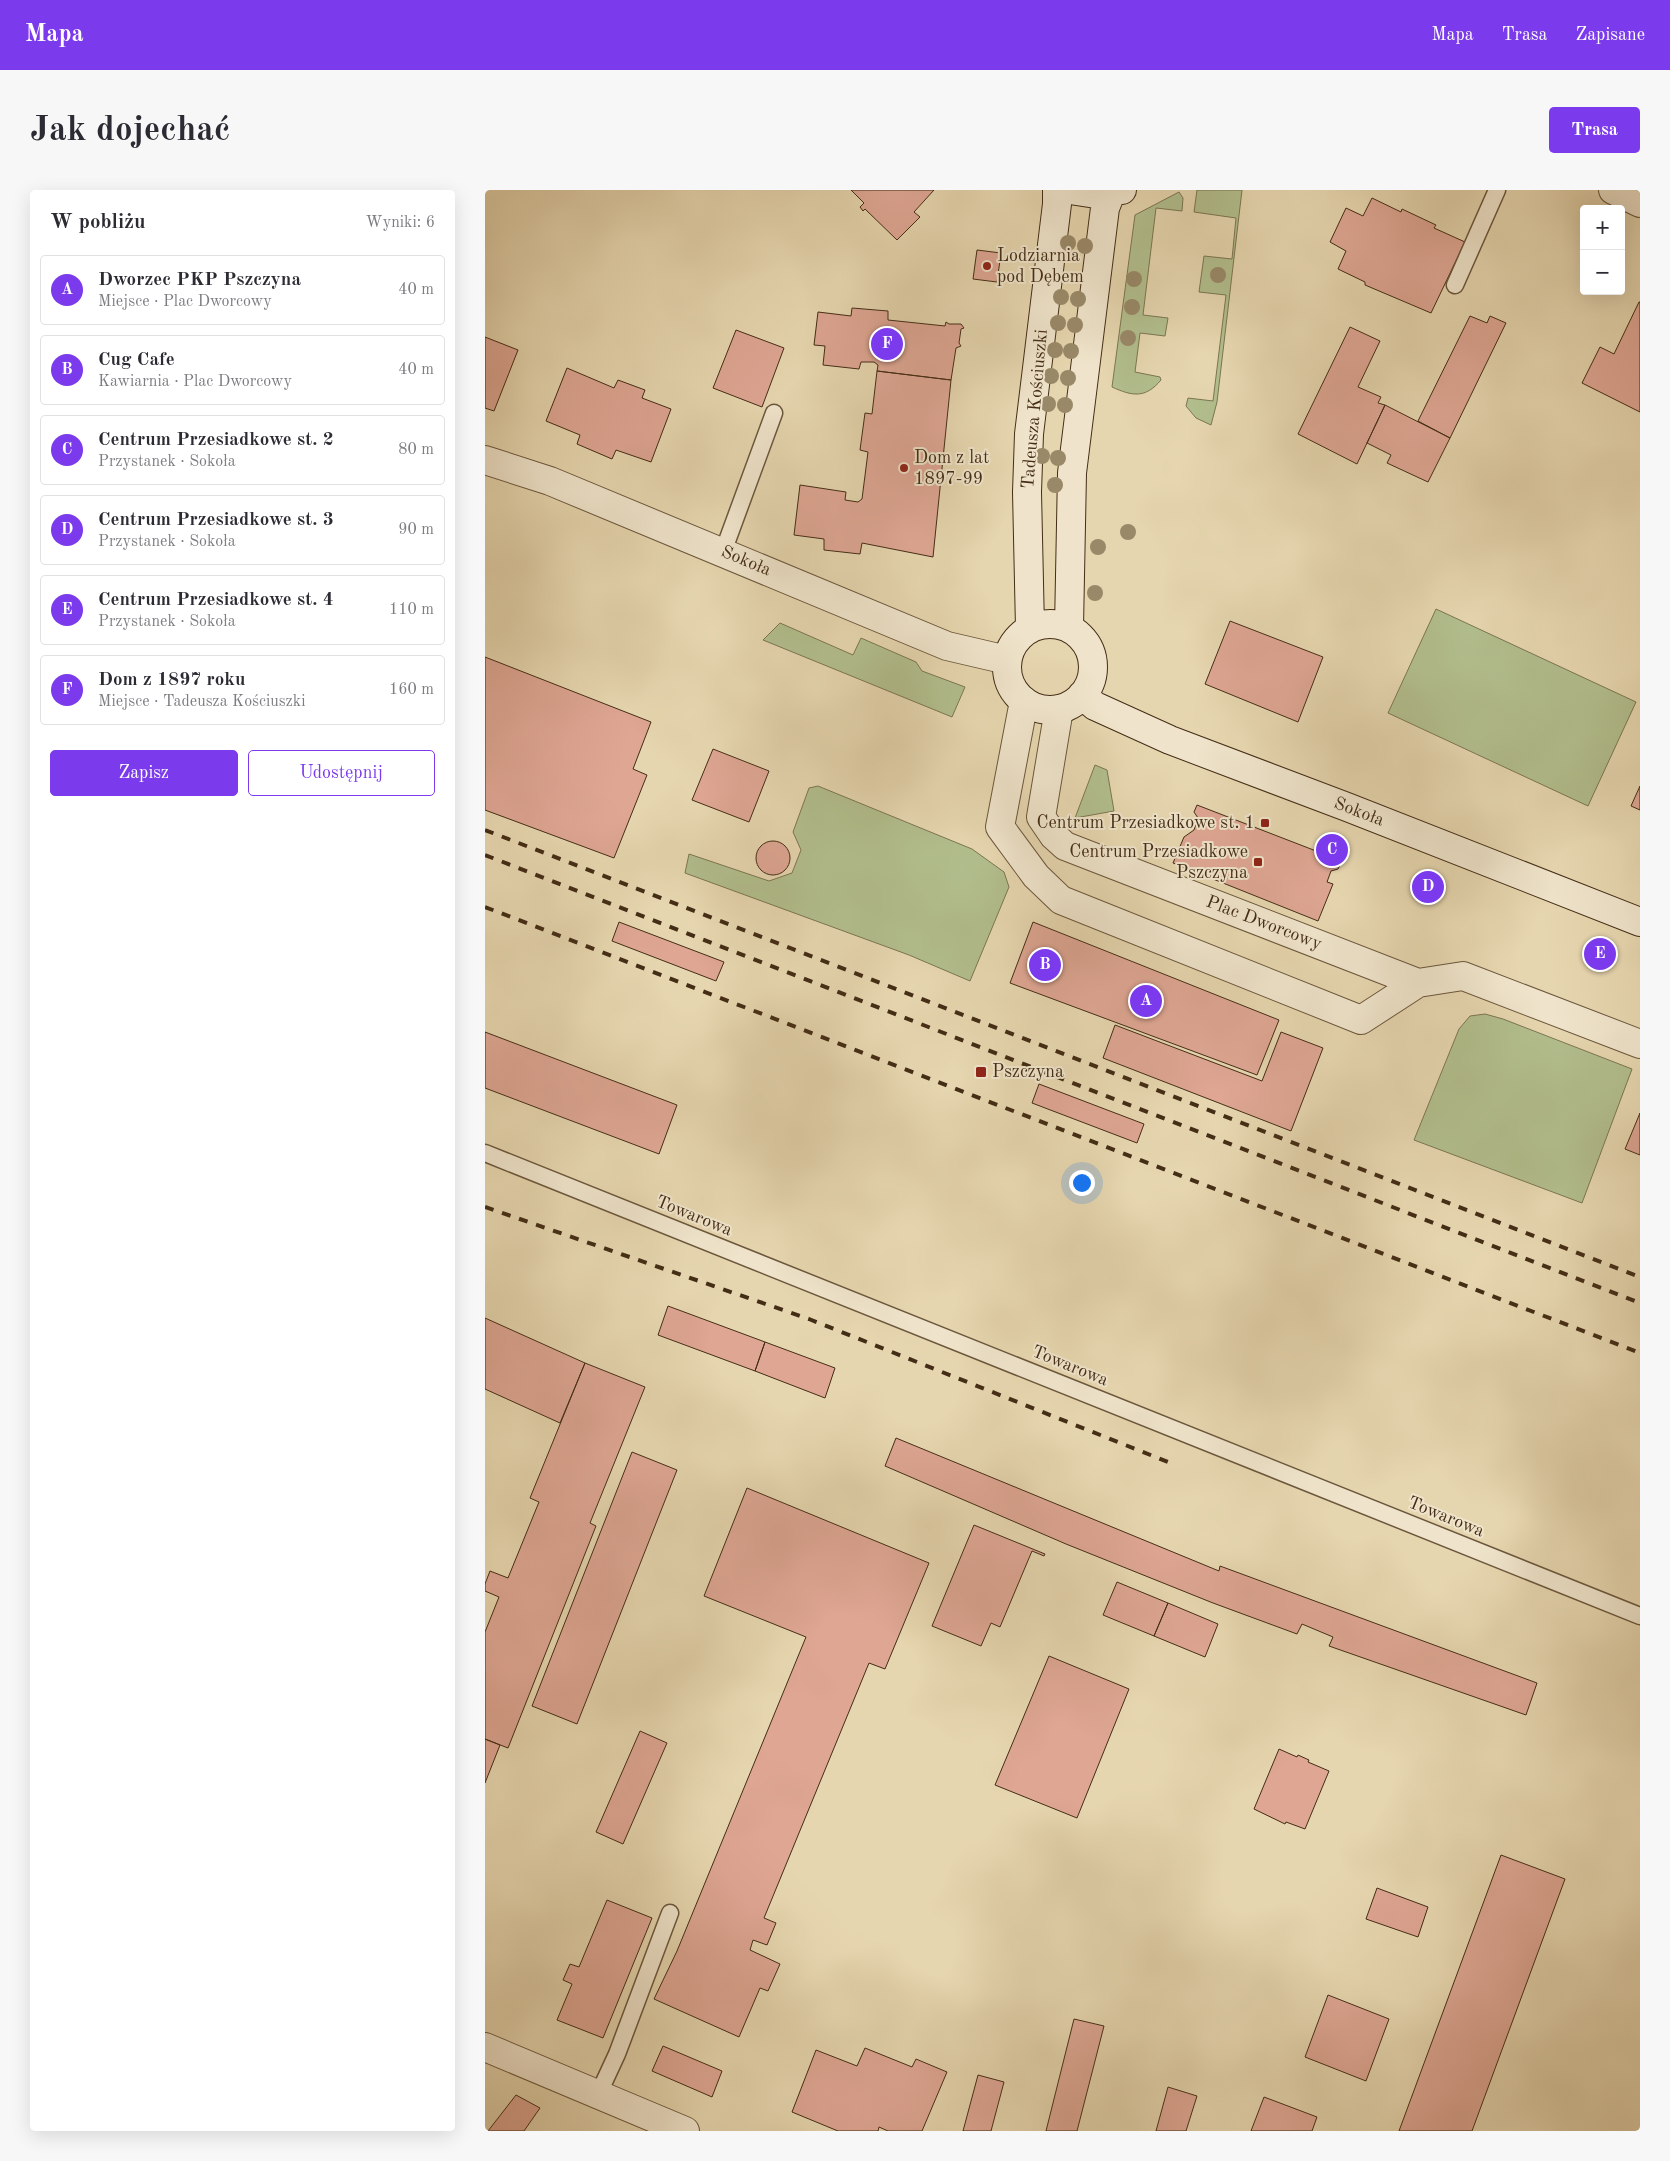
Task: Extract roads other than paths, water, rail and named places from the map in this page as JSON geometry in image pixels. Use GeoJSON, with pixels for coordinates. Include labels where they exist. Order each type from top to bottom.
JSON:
{"type":"FeatureCollection","features":[{"type":"Feature","properties":{"kind":"street","name":"Tadeusza Kościuszki"},"geometry":{"type":"LineString","coordinates":[[1030,628],[1027,473],[1029,434],[1057,204],[1057,190]]}},
{"type":"Feature","properties":{"kind":"street"},"geometry":{"type":"LineString","coordinates":[[1069,190],[1089,194],[1117,191]]}},
{"type":"Feature","properties":{"kind":"street"},"geometry":{"type":"LineString","coordinates":[[1613,190],[1640,203]]}},
{"type":"Feature","properties":{"kind":"street"},"geometry":{"type":"LineString","coordinates":[[1069,627],[1073,473],[1105,208],[1117,191]]}},
{"type":"Feature","properties":{"kind":"street","name":"Sokoła"},"geometry":{"type":"LineString","coordinates":[[485,460],[550,481],[947,646],[1007,660]]}},
{"type":"Feature","properties":{"kind":"street"},"geometry":{"type":"LineString","coordinates":[[1043,624],[1069,627],[1088,645],[1092,657],[1093,671],[1090,684],[1083,695],[1072,704],[1059,709],[1047,710],[1034,707],[1024,701],[1009,683],[1007,660],[1011,647],[1019,636],[1030,628],[1043,624]]}},
{"type":"Feature","properties":{"kind":"street","name":"Sokoła"},"geometry":{"type":"LineString","coordinates":[[1083,695],[1095,706],[1170,740],[1356,810],[1640,922]]}},
{"type":"Feature","properties":{"kind":"street"},"geometry":{"type":"LineString","coordinates":[[1024,701],[1000,827],[1036,876],[1061,900],[1361,1020],[1418,983],[1463,976],[1640,1044]]}},
{"type":"Feature","properties":{"kind":"street","name":"Plac Dworcowy"},"geometry":{"type":"LineString","coordinates":[[1059,709],[1041,817],[1054,836],[1065,846],[1418,983]]}},
{"type":"Feature","properties":{"kind":"street"},"geometry":{"type":"LineString","coordinates":[[485,2047],[685,2131]]}},
{"type":"Feature","properties":{"kind":"lane"},"geometry":{"type":"LineString","coordinates":[[1455,285],[1497,190]]}},
{"type":"Feature","properties":{"kind":"lane"},"geometry":{"type":"LineString","coordinates":[[723,552],[774,413]]}},
{"type":"Feature","properties":{"kind":"lane","name":"Towarowa"},"geometry":{"type":"LineString","coordinates":[[485,1153],[1640,1616]]}},
{"type":"Feature","properties":{"kind":"lane"},"geometry":{"type":"LineString","coordinates":[[598,2095],[617,2054],[670,1913]]}},
{"type":"Feature","properties":{"kind":"railway"},"geometry":{"type":"LineString","coordinates":[[485,830],[1640,1277]]}},
{"type":"Feature","properties":{"kind":"railway"},"geometry":{"type":"LineString","coordinates":[[485,855],[1640,1303]]}},
{"type":"Feature","properties":{"kind":"railway"},"geometry":{"type":"LineString","coordinates":[[485,907],[1640,1353]]}},
{"type":"Feature","properties":{"kind":"railway"},"geometry":{"type":"LineString","coordinates":[[485,1207],[809,1319],[1168,1462]]}},
{"type":"Feature","properties":{"kind":"place","name":"Lodziarnia pod Dębem"},"geometry":{"type":"Point","coordinates":[987,266]}},
{"type":"Feature","properties":{"kind":"place","name":"Dom z 1897 roku"},"geometry":{"type":"Point","coordinates":[887,344]}},
{"type":"Feature","properties":{"kind":"place","name":"Dom z lat 1897-99"},"geometry":{"type":"Point","coordinates":[904,468]}},
{"type":"Feature","properties":{"kind":"place","name":"Centrum Przesiadkowe st. 1"},"geometry":{"type":"Point","coordinates":[1265,823]}},
{"type":"Feature","properties":{"kind":"place","name":"Centrum Przesiadkowe st. 2"},"geometry":{"type":"Point","coordinates":[1332,850]}},
{"type":"Feature","properties":{"kind":"place","name":"Centrum Przesiadkowe Pszczyna"},"geometry":{"type":"Point","coordinates":[1258,862]}},
{"type":"Feature","properties":{"kind":"place","name":"Centrum Przesiadkowe st. 3"},"geometry":{"type":"Point","coordinates":[1428,887]}},
{"type":"Feature","properties":{"kind":"place","name":"Centrum Przesiadkowe st. 4"},"geometry":{"type":"Point","coordinates":[1600,954]}},
{"type":"Feature","properties":{"kind":"place","name":"Cug Cafe"},"geometry":{"type":"Point","coordinates":[1045,965]}},
{"type":"Feature","properties":{"kind":"place","name":"Dworzec PKP Pszczyna"},"geometry":{"type":"Point","coordinates":[1146,1001]}},
{"type":"Feature","properties":{"kind":"place","name":"Pszczyna"},"geometry":{"type":"Point","coordinates":[981,1072]}}]}
